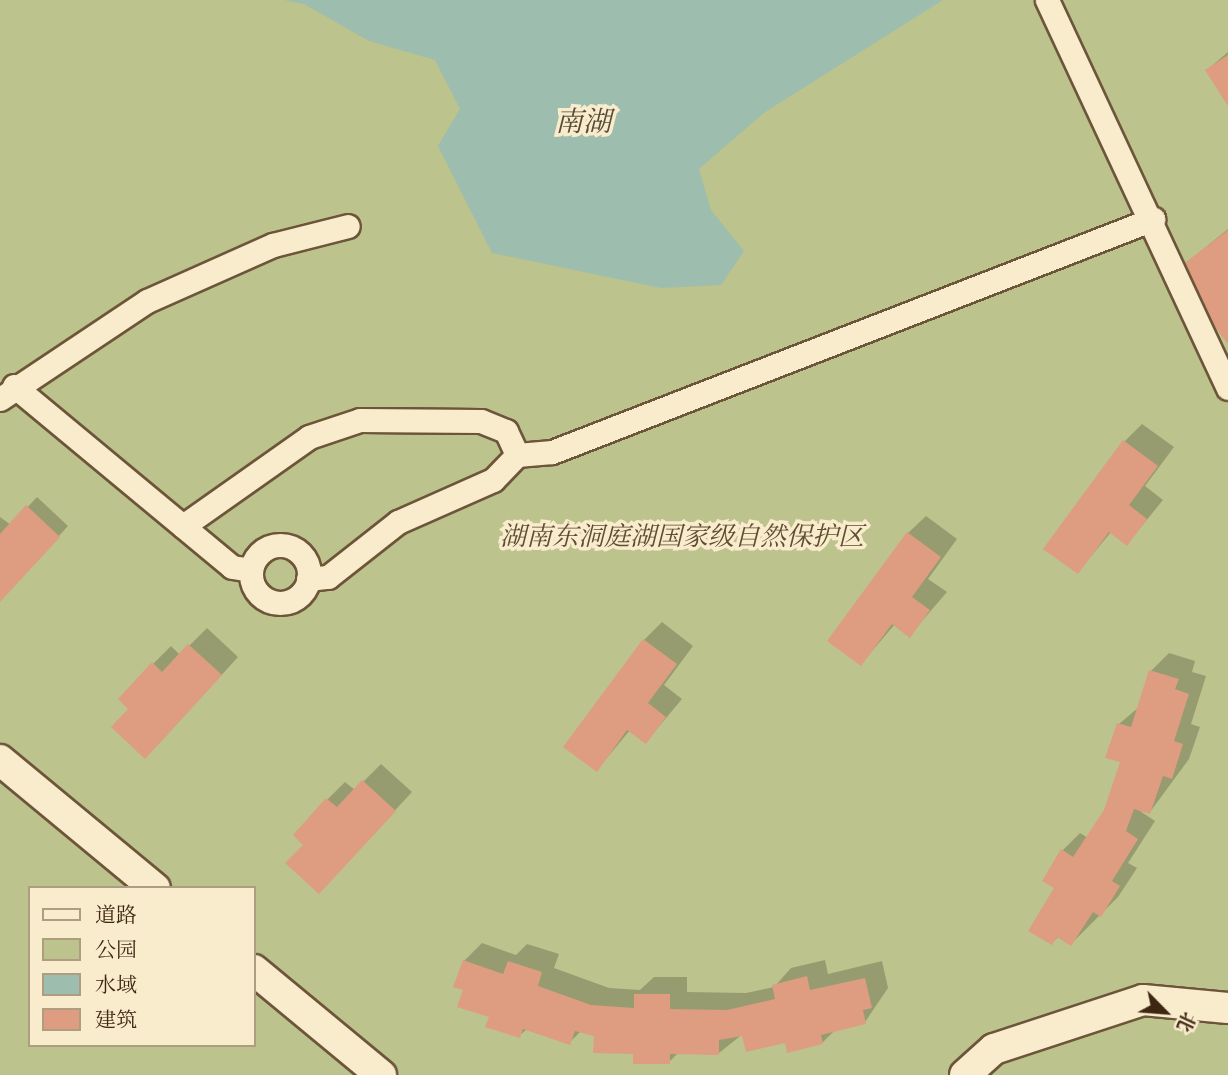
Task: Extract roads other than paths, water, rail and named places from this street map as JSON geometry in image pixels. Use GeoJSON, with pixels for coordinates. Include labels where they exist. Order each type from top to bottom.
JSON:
{"type":"FeatureCollection","features":[{"type":"Feature","properties":{"kind":"street"},"geometry":{"type":"LineString","coordinates":[[1047,0],[1153,219],[1228,388]]}},
{"type":"Feature","properties":{"kind":"street"},"geometry":{"type":"LineString","coordinates":[[308,579],[328,577],[398,522],[493,480],[517,455],[552,452],[1153,219]]}},
{"type":"Feature","properties":{"kind":"street"},"geometry":{"type":"LineString","coordinates":[[251,570],[232,567],[183,526],[7,393],[147,301],[273,245],[348,226]]}},
{"type":"Feature","properties":{"kind":"street"},"geometry":{"type":"LineString","coordinates":[[183,526],[309,437],[360,420],[481,421],[506,431],[517,455]]}},
{"type":"Feature","properties":{"kind":"street"},"geometry":{"type":"LineString","coordinates":[[280,545],[299,552],[308,579],[299,595],[272,602],[256,590],[251,570],[260,552],[280,545]]}},
{"type":"Feature","properties":{"kind":"street"},"geometry":{"type":"LineString","coordinates":[[0,760],[153,886]]}},
{"type":"Feature","properties":{"kind":"street"},"geometry":{"type":"LineString","coordinates":[[256,972],[381,1075]]}},
{"type":"Feature","properties":{"kind":"street"},"geometry":{"type":"LineString","coordinates":[[965,1075],[994,1049],[1143,1000],[1228,1008]]}},
{"type":"Feature","properties":{"kind":"water","name":"南湖"},"geometry":{"type":"Polygon","coordinates":[[[284,0],[943,0],[765,112],[699,169],[711,210],[744,251],[721,285],[661,288],[492,253],[438,146],[460,109],[435,60],[369,41],[304,4],[284,0]]]}},
{"type":"Feature","properties":{"kind":"park label","name":"湖南东洞庭湖国家级自然保护区"},"geometry":{"type":"Point","coordinates":[682,539]}}]}
